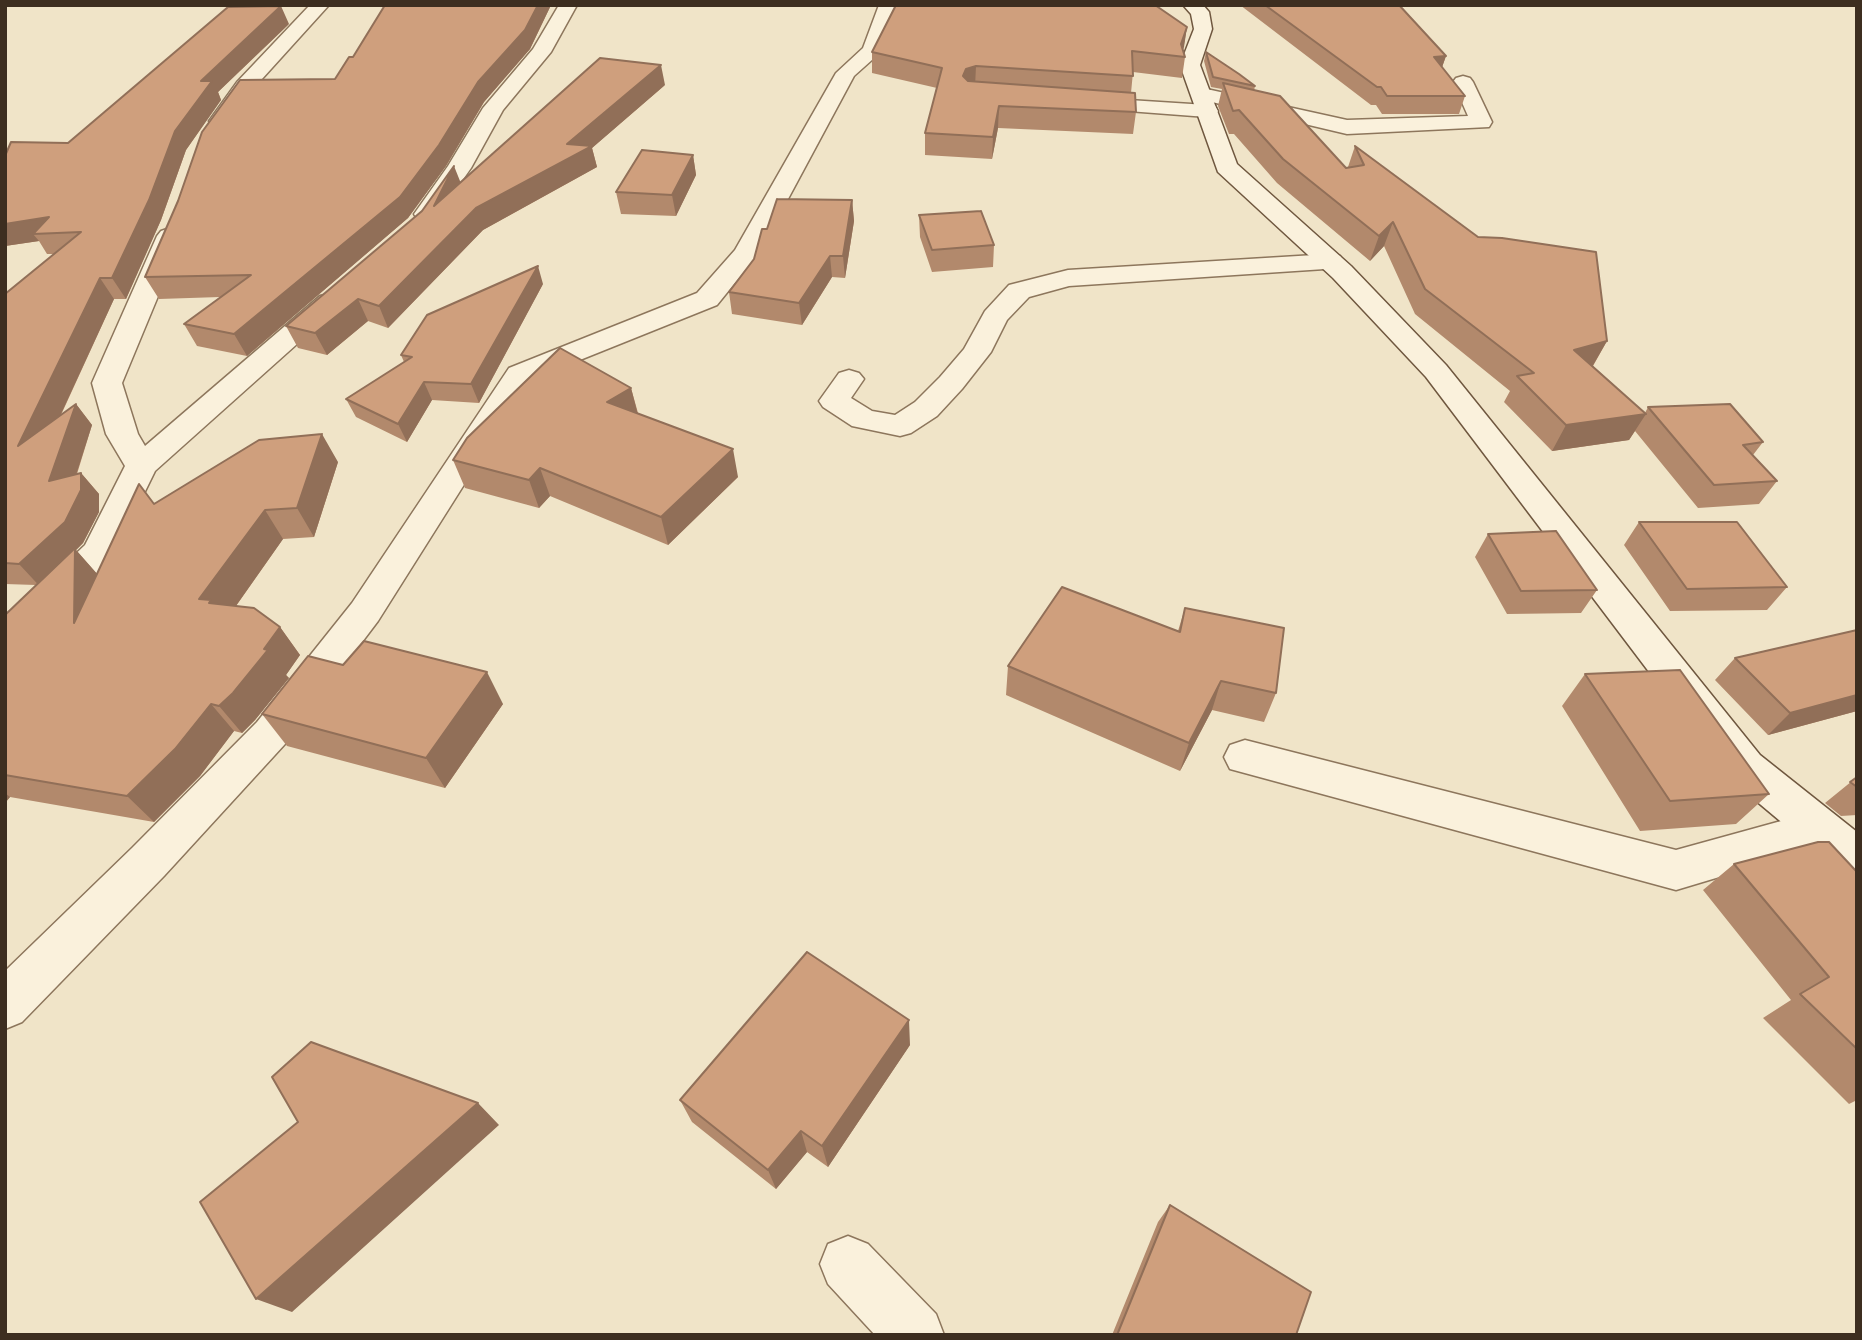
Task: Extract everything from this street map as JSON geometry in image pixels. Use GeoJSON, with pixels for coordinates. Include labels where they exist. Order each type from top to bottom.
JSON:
{"type":"FeatureCollection","features":[{"type":"Feature","properties":{"kind":"street"},"geometry":{"type":"LineString","coordinates":[[206,140],[244,86],[320,5]]}},
{"type":"Feature","properties":{"kind":"street"},"geometry":{"type":"LineString","coordinates":[[408,234],[419,225],[459,169],[494,108],[541,52],[568,5]]}},
{"type":"Feature","properties":{"kind":"street"},"geometry":{"type":"LineString","coordinates":[[5,1005],[148,862],[271,733],[365,612],[519,374],[707,299],[746,253],[846,73],[872,51],[888,5]]}},
{"type":"Feature","properties":{"kind":"street"},"geometry":{"type":"LineString","coordinates":[[1192,5],[1200,12],[1203,29],[1190,65],[1226,167],[1331,262],[1436,371],[1745,767],[1857,858]]}},
{"type":"Feature","properties":{"kind":"street"},"geometry":{"type":"LineString","coordinates":[[1057,102],[1205,103],[1347,127],[1481,121],[1463,82]]}},
{"type":"Feature","properties":{"kind":"street"},"geometry":{"type":"LineString","coordinates":[[141,466],[122,434],[107,383],[138,316],[179,210]]}},
{"type":"Feature","properties":{"kind":"street"},"geometry":{"type":"LineString","coordinates":[[849,379],[834,401],[863,419],[900,426],[926,409],[951,383],[977,352],[995,317],[1019,291],[1068,278],[1331,262]]}},
{"type":"Feature","properties":{"kind":"street"},"geometry":{"type":"LineString","coordinates":[[5,644],[99,552],[141,466],[347,287]]}},
{"type":"Feature","properties":{"kind":"street"},"geometry":{"type":"LineString","coordinates":[[1245,757],[1676,870],[1821,829]]}},
{"type":"Feature","properties":{"kind":"street"},"geometry":{"type":"LineString","coordinates":[[848,1264],[915,1335]]}},
{"type":"Feature","properties":{"kind":"building"},"geometry":{"type":"Polygon","coordinates":[[[385,5],[538,5],[525,30],[478,82],[439,145],[400,197],[234,334],[184,324],[251,275],[145,277],[178,201],[202,132],[240,80],[335,79],[349,57],[353,57],[385,5]]]}},
{"type":"Feature","properties":{"kind":"building"},"geometry":{"type":"Polygon","coordinates":[[[896,5],[1155,5],[1187,27],[1181,44],[1185,57],[1132,51],[1133,76],[976,66],[966,69],[963,76],[968,81],[1135,93],[1136,112],[999,106],[993,137],[925,133],[942,68],[872,52],[896,5]]]}},
{"type":"Feature","properties":{"kind":"building"},"geometry":{"type":"Polygon","coordinates":[[[1265,5],[1399,5],[1446,56],[1434,57],[1465,96],[1387,96],[1381,87],[1377,87],[1265,5]]]}},
{"type":"Feature","properties":{"kind":"building"},"geometry":{"type":"Polygon","coordinates":[[[281,6],[201,81],[212,81],[175,131],[149,200],[112,278],[100,278],[18,446],[76,404],[49,481],[81,473],[81,490],[65,522],[19,564],[5,563],[5,294],[81,232],[33,234],[49,217],[5,224],[5,156],[11,142],[68,143],[228,7],[281,6]]]}},
{"type":"Feature","properties":{"kind":"building"},"geometry":{"type":"Polygon","coordinates":[[[1206,52],[1239,74],[1255,86],[1213,77],[1206,52]]]}},
{"type":"Feature","properties":{"kind":"building"},"geometry":{"type":"Polygon","coordinates":[[[600,58],[661,65],[567,144],[592,146],[476,208],[379,306],[358,299],[315,333],[286,326],[422,211],[454,166],[434,206],[600,58]]]}},
{"type":"Feature","properties":{"kind":"building"},"geometry":{"type":"Polygon","coordinates":[[[1223,83],[1280,96],[1346,168],[1364,165],[1355,146],[1478,237],[1596,252],[1607,341],[1574,350],[1646,414],[1566,425],[1517,376],[1534,373],[1425,289],[1393,222],[1379,236],[1283,159],[1239,110],[1233,111],[1223,83]]]}},
{"type":"Feature","properties":{"kind":"building"},"geometry":{"type":"Polygon","coordinates":[[[642,150],[693,155],[672,195],[616,192],[642,150]]]}},
{"type":"Feature","properties":{"kind":"building"},"geometry":{"type":"Polygon","coordinates":[[[777,199],[852,200],[843,256],[830,256],[799,303],[729,292],[754,259],[762,229],[767,229],[777,199]]]}},
{"type":"Feature","properties":{"kind":"building"},"geometry":{"type":"Polygon","coordinates":[[[981,211],[994,245],[932,250],[919,215],[981,211]]]}},
{"type":"Feature","properties":{"kind":"building"},"geometry":{"type":"Polygon","coordinates":[[[538,266],[471,384],[424,382],[398,424],[346,399],[412,357],[401,355],[427,315],[538,266]]]}},
{"type":"Feature","properties":{"kind":"building"},"geometry":{"type":"Polygon","coordinates":[[[560,348],[631,388],[607,402],[733,449],[661,517],[540,468],[529,480],[453,460],[467,438],[560,348]]]}},
{"type":"Feature","properties":{"kind":"building"},"geometry":{"type":"Polygon","coordinates":[[[1730,404],[1763,442],[1743,445],[1777,481],[1714,485],[1648,407],[1730,404]]]}},
{"type":"Feature","properties":{"kind":"building"},"geometry":{"type":"Polygon","coordinates":[[[322,434],[297,508],[265,510],[199,599],[211,600],[209,603],[254,608],[280,627],[264,649],[268,650],[233,693],[219,706],[211,704],[175,749],[127,796],[5,775],[5,615],[75,548],[74,623],[139,484],[154,504],[259,440],[322,434]]]}},
{"type":"Feature","properties":{"kind":"building"},"geometry":{"type":"Polygon","coordinates":[[[1639,522],[1737,522],[1787,587],[1687,589],[1639,522]]]}},
{"type":"Feature","properties":{"kind":"building"},"geometry":{"type":"Polygon","coordinates":[[[1556,531],[1597,590],[1521,591],[1488,534],[1556,531]]]}},
{"type":"Feature","properties":{"kind":"building"},"geometry":{"type":"Polygon","coordinates":[[[1062,587],[1180,632],[1185,608],[1284,628],[1276,693],[1221,681],[1189,743],[1008,666],[1062,587]]]}},
{"type":"Feature","properties":{"kind":"building"},"geometry":{"type":"Polygon","coordinates":[[[1857,630],[1857,695],[1790,713],[1735,658],[1857,630]]]}},
{"type":"Feature","properties":{"kind":"building"},"geometry":{"type":"Polygon","coordinates":[[[364,641],[487,672],[426,758],[262,714],[308,656],[343,665],[364,641]]]}},
{"type":"Feature","properties":{"kind":"building"},"geometry":{"type":"Polygon","coordinates":[[[1680,670],[1769,794],[1670,801],[1585,674],[1680,670]]]}},
{"type":"Feature","properties":{"kind":"building"},"geometry":{"type":"Polygon","coordinates":[[[1857,777],[1857,787],[1850,782],[1857,777]]]}},
{"type":"Feature","properties":{"kind":"building"},"geometry":{"type":"Polygon","coordinates":[[[1818,842],[1829,842],[1857,872],[1857,1049],[1800,994],[1829,977],[1734,864],[1818,842]]]}},
{"type":"Feature","properties":{"kind":"building"},"geometry":{"type":"Polygon","coordinates":[[[807,952],[909,1020],[822,1146],[801,1131],[768,1170],[680,1100],[807,952]]]}},
{"type":"Feature","properties":{"kind":"building"},"geometry":{"type":"Polygon","coordinates":[[[311,1042],[478,1103],[256,1299],[200,1202],[298,1122],[272,1077],[311,1042]]]}},
{"type":"Feature","properties":{"kind":"building"},"geometry":{"type":"Polygon","coordinates":[[[1170,1205],[1311,1292],[1296,1335],[1117,1335],[1170,1205]]]}}]}
